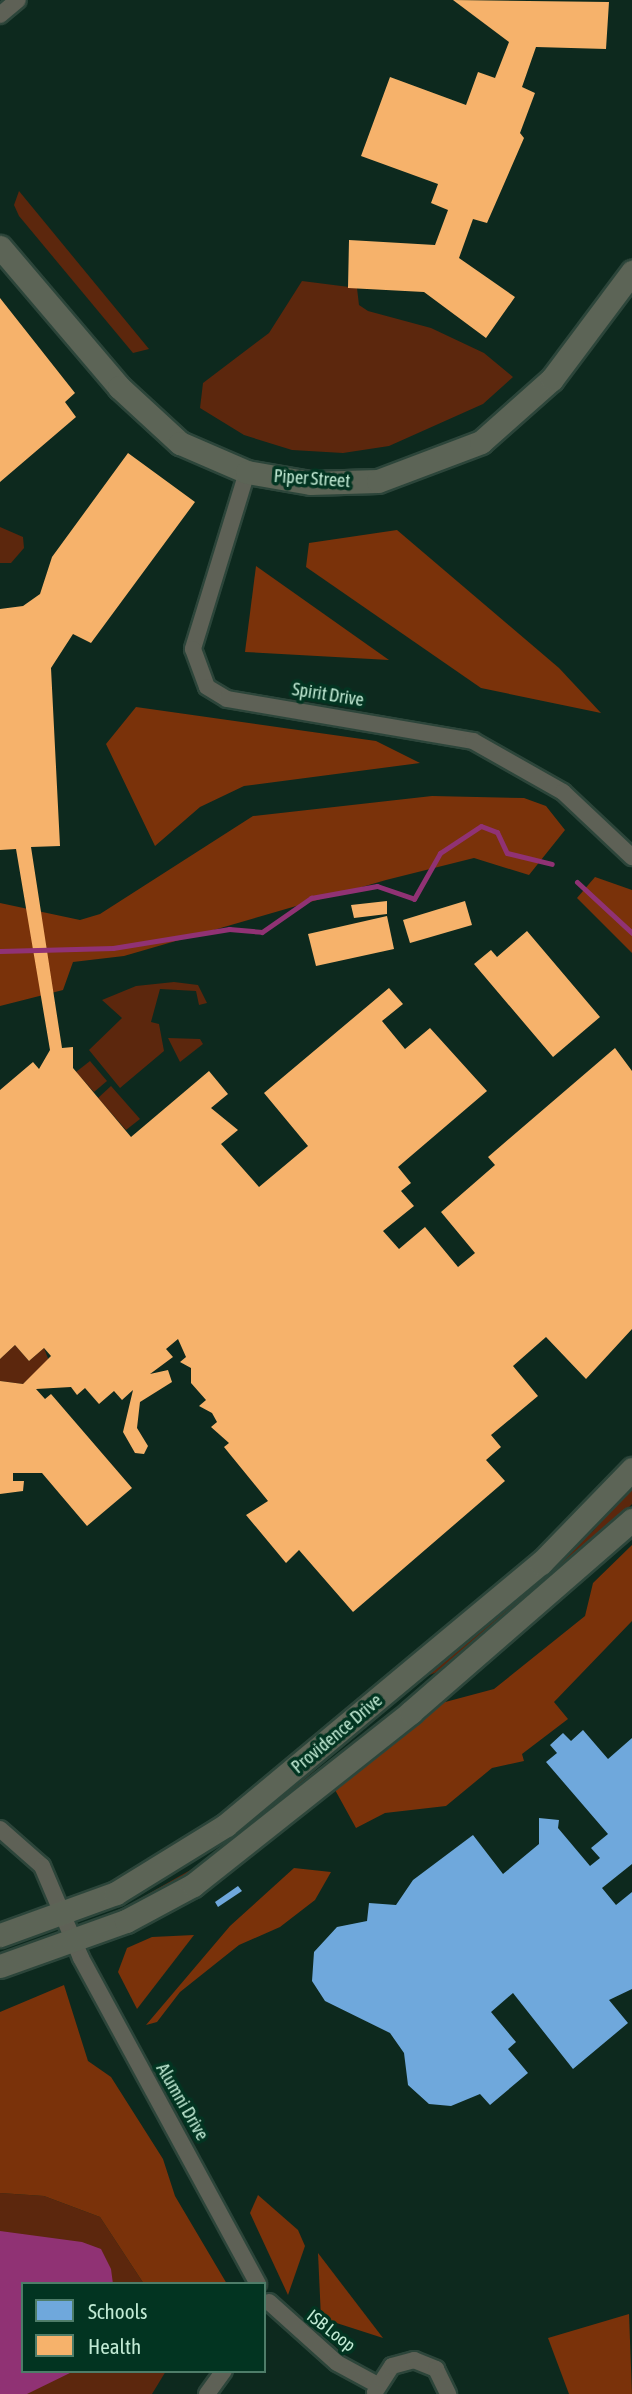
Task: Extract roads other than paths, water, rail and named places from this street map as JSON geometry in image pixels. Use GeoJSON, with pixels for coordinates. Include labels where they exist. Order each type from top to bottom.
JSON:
{"type":"FeatureCollection","features":[{"type":"Feature","properties":{"kind":"main road","name":"Piper Street"},"geometry":{"type":"LineString","coordinates":[[0,247],[118,387],[168,432],[214,461],[247,472],[310,483],[378,481],[447,460],[535,399],[632,272]]}},
{"type":"Feature","properties":{"kind":"main road","name":"Providence Drive"},"geometry":{"type":"LineString","coordinates":[[0,1935],[62,1915],[151,1874],[226,1825],[541,1563],[632,1469]]}},
{"type":"Feature","properties":{"kind":"main road","name":"Providence Drive"},"geometry":{"type":"LineString","coordinates":[[0,1965],[74,1940],[162,1903],[265,1833],[632,1520]]}},
{"type":"Feature","properties":{"kind":"street"},"geometry":{"type":"LineString","coordinates":[[0,15],[18,0]]}},
{"type":"Feature","properties":{"kind":"street","name":"Spirit Drive"},"geometry":{"type":"LineString","coordinates":[[247,472],[193,649],[207,687],[227,699],[473,741],[563,792],[632,857]]}},
{"type":"Feature","properties":{"kind":"street","name":"Alumni Drive"},"geometry":{"type":"LineString","coordinates":[[0,1829],[42,1867],[74,1940],[257,2282]]}},
{"type":"Feature","properties":{"kind":"street","name":"ISB Loop"},"geometry":{"type":"LineString","coordinates":[[266,2302],[337,2363],[375,2389],[392,2366],[414,2360],[436,2369],[448,2394]]}},
{"type":"Feature","properties":{"kind":"street"},"geometry":{"type":"LineString","coordinates":[[207,2394],[223,2373]]}},
{"type":"Feature","properties":{"kind":"waterway"},"geometry":{"type":"LineString","coordinates":[[0,951],[113,948],[229,929],[262,932],[311,898],[377,886],[414,899],[440,853],[481,826],[497,832],[507,853],[552,864]]}},
{"type":"Feature","properties":{"kind":"waterway"},"geometry":{"type":"LineString","coordinates":[[577,882],[632,933]]}}]}
